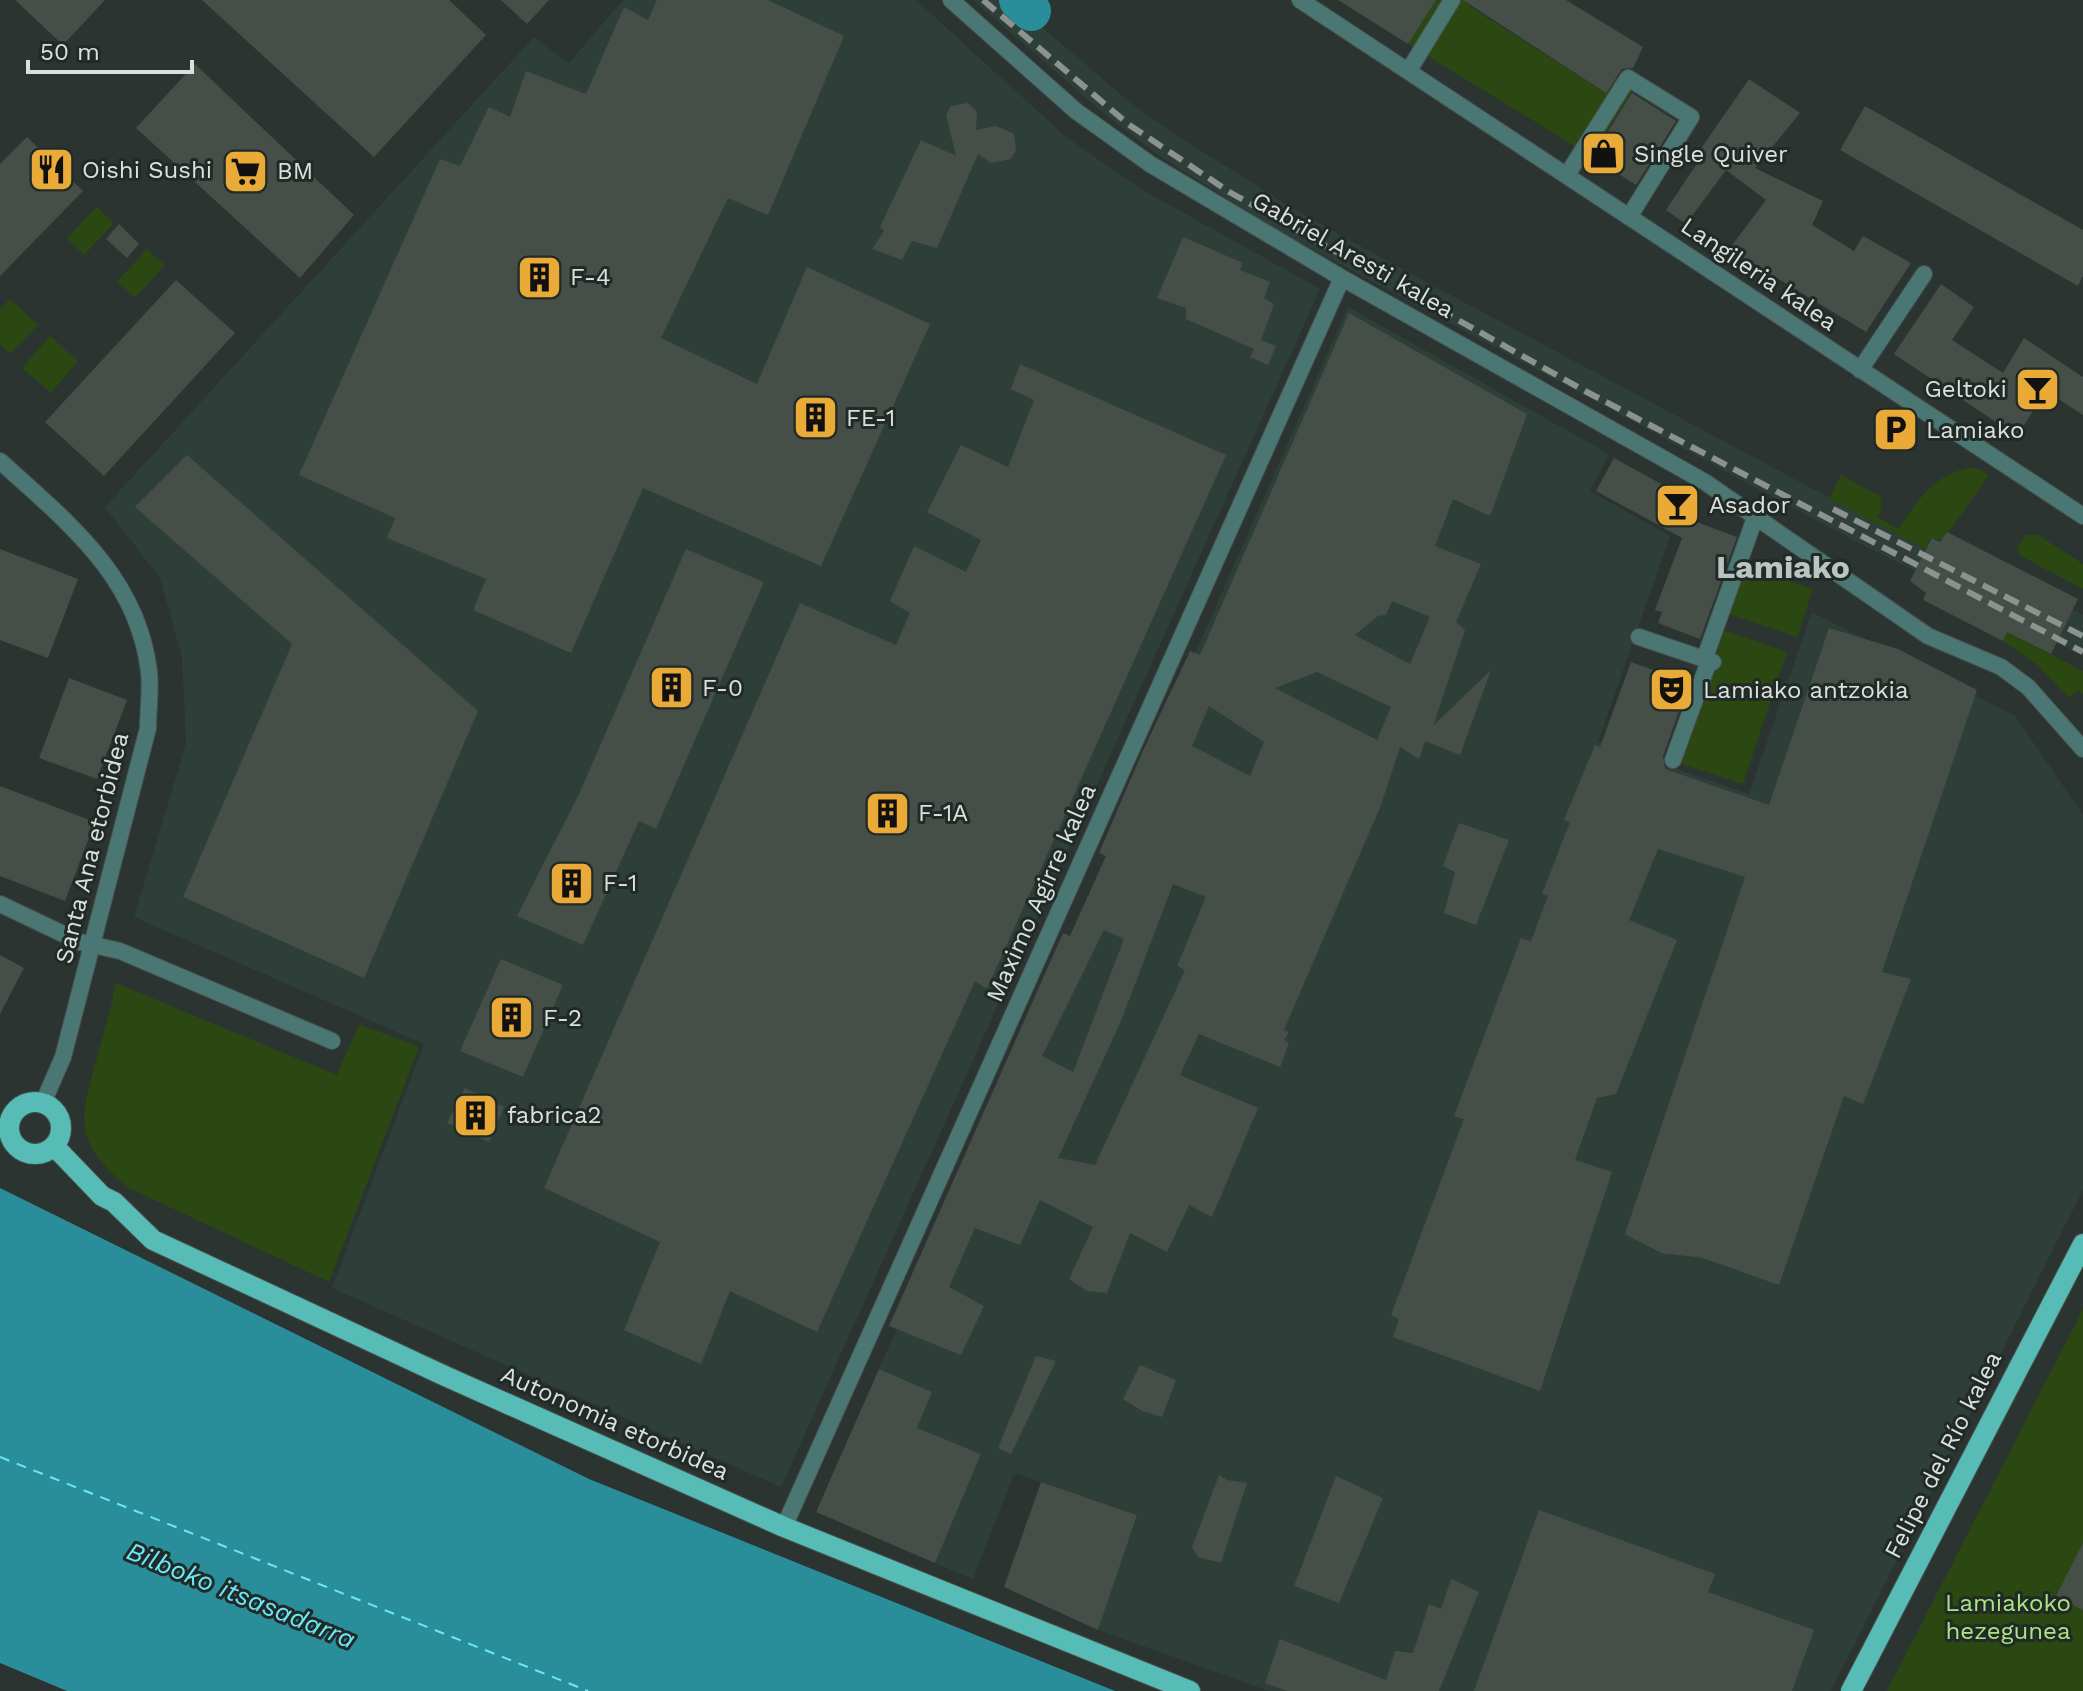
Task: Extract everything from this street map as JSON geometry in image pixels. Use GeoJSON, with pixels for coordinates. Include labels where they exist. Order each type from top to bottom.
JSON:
{"type":"FeatureCollection","features":[{"type":"Feature","properties":{"kind":"main road"},"geometry":{"type":"LineString","coordinates":[[43,1103],[51,1107],[60,1122],[61,1131],[54,1146],[42,1153],[28,1153],[16,1145],[5,1128],[21,1106],[43,1103]]}},
{"type":"Feature","properties":{"kind":"main road","name":"Autonomia etorbidea"},"geometry":{"type":"LineString","coordinates":[[54,1146],[102,1196],[114,1202],[153,1240],[445,1376],[784,1527],[1190,1691]]}},
{"type":"Feature","properties":{"kind":"main road","name":"Felipe del Río kalea"},"geometry":{"type":"LineString","coordinates":[[1851,1691],[2083,1244]]}},
{"type":"Feature","properties":{"kind":"street","name":"Gabriel Aresti kalea"},"geometry":{"type":"LineString","coordinates":[[951,0],[1076,111],[1150,164],[1342,278],[1705,482],[1928,636],[2001,667],[2028,687],[2083,749]]}},
{"type":"Feature","properties":{"kind":"street","name":"Langileria kalea"},"geometry":{"type":"LineString","coordinates":[[1300,0],[2083,516]]}},
{"type":"Feature","properties":{"kind":"street"},"geometry":{"type":"LineString","coordinates":[[1409,70],[1452,0]]}},
{"type":"Feature","properties":{"kind":"street"},"geometry":{"type":"LineString","coordinates":[[1567,175],[1628,78],[1691,117],[1629,217]]}},
{"type":"Feature","properties":{"kind":"street"},"geometry":{"type":"LineString","coordinates":[[1860,370],[1924,274]]}},
{"type":"Feature","properties":{"kind":"street","name":"Maximo Agirre kalea"},"geometry":{"type":"LineString","coordinates":[[784,1527],[1342,278]]}},
{"type":"Feature","properties":{"kind":"street","name":"Santa Ana etorbidea"},"geometry":{"type":"LineString","coordinates":[[0,461],[93,547],[119,582],[149,672],[148,728],[63,1057],[43,1103]]}},
{"type":"Feature","properties":{"kind":"street"},"geometry":{"type":"LineString","coordinates":[[1673,760],[1755,518]]}},
{"type":"Feature","properties":{"kind":"street"},"geometry":{"type":"LineString","coordinates":[[1639,637],[1709,661]]}},
{"type":"Feature","properties":{"kind":"street"},"geometry":{"type":"LineString","coordinates":[[0,904],[93,945],[120,951],[332,1041]]}},
{"type":"Feature","properties":{"kind":"shaded area"},"geometry":{"type":"Polygon","coordinates":[[[623,0],[916,0],[1066,137],[1141,189],[1320,289],[781,1487],[332,1288],[424,1044],[134,917],[186,744],[182,657],[160,578],[105,507],[534,37],[569,63],[623,0]]]}},
{"type":"Feature","properties":{"kind":"shaded area"},"geometry":{"type":"Polygon","coordinates":[[[973,0],[1010,0],[1132,104],[1173,133],[1294,209],[1380,257],[1925,549],[1932,538],[2083,615],[2083,656],[1859,543],[1277,230],[1158,155],[1101,111],[973,0]]]}},
{"type":"Feature","properties":{"kind":"shaded area"},"geometry":{"type":"Polygon","coordinates":[[[1348,307],[1609,454],[1590,491],[1670,536],[1598,742],[1749,794],[1812,612],[2015,716],[2083,815],[2083,1190],[1831,1691],[1269,1691],[1098,1630],[1136,1514],[1014,1473],[973,1579],[935,1563],[981,1454],[917,1428],[932,1392],[879,1369],[1348,307]]]}},
{"type":"Feature","properties":{"kind":"green space"},"geometry":{"type":"Polygon","coordinates":[[[1436,0],[1470,0],[1469,6],[1598,88],[1607,72],[1635,88],[1591,156],[1408,44],[1436,0]]]}},
{"type":"Feature","properties":{"kind":"green space"},"geometry":{"type":"Polygon","coordinates":[[[97,207],[114,223],[84,255],[67,238],[97,207]]]}},
{"type":"Feature","properties":{"kind":"green space"},"geometry":{"type":"Polygon","coordinates":[[[147,249],[165,265],[135,298],[117,282],[147,249]]]}},
{"type":"Feature","properties":{"kind":"green space"},"geometry":{"type":"Polygon","coordinates":[[[10,299],[38,325],[10,354],[0,345],[0,309],[10,299]]]}},
{"type":"Feature","properties":{"kind":"green space"},"geometry":{"type":"Polygon","coordinates":[[[50,336],[78,361],[51,393],[22,368],[50,336]]]}},
{"type":"Feature","properties":{"kind":"green space"},"geometry":{"type":"Polygon","coordinates":[[[1975,467],[1989,475],[1943,540],[1931,538],[1926,549],[1829,499],[1841,475],[1880,496],[1882,508],[1877,517],[1899,529],[1913,507],[1939,480],[1975,467]]]}},
{"type":"Feature","properties":{"kind":"green space"},"geometry":{"type":"Polygon","coordinates":[[[2026,535],[2038,535],[2083,564],[2083,589],[2019,555],[2017,547],[2026,535]]]}},
{"type":"Feature","properties":{"kind":"green space"},"geometry":{"type":"Polygon","coordinates":[[[1745,566],[1813,589],[1797,637],[1729,614],[1745,566]]]}},
{"type":"Feature","properties":{"kind":"green space"},"geometry":{"type":"Polygon","coordinates":[[[1724,630],[1787,652],[1743,784],[1679,763],[1724,630]]]}},
{"type":"Feature","properties":{"kind":"green space"},"geometry":{"type":"Polygon","coordinates":[[[2007,632],[2083,671],[2083,694],[2079,690],[2069,698],[2036,664],[2003,641],[2007,632]]]}},
{"type":"Feature","properties":{"kind":"green space"},"geometry":{"type":"Polygon","coordinates":[[[116,983],[337,1075],[359,1024],[419,1047],[329,1282],[129,1188],[96,1155],[88,1140],[85,1110],[116,983]]]}},
{"type":"Feature","properties":{"kind":"green space","name":"Lamiakoko hezegunea"},"geometry":{"type":"Polygon","coordinates":[[[2083,1309],[2083,1691],[1887,1691],[2083,1309]]]}},
{"type":"Feature","properties":{"kind":"water","name":"Bilboko itsasadarra"},"geometry":{"type":"Polygon","coordinates":[[[0,1188],[589,1479],[1115,1691],[67,1691],[0,1663],[0,1188]]]}},
{"type":"Feature","properties":{"kind":"building"},"geometry":{"type":"Polygon","coordinates":[[[15,0],[105,0],[63,45],[15,0]]]}},
{"type":"Feature","properties":{"kind":"building"},"geometry":{"type":"Polygon","coordinates":[[[202,0],[449,0],[486,35],[374,157],[202,0]]]}},
{"type":"Feature","properties":{"kind":"building"},"geometry":{"type":"Polygon","coordinates":[[[501,0],[549,0],[527,24],[501,0]]]}},
{"type":"Feature","properties":{"kind":"building","name":"F-4"},"geometry":{"type":"Polygon","coordinates":[[[657,0],[768,0],[844,36],[768,215],[728,198],[661,338],[757,384],[807,267],[930,324],[821,566],[643,488],[571,653],[473,610],[486,579],[387,538],[395,518],[299,475],[440,159],[460,166],[489,107],[510,117],[526,71],[586,94],[624,7],[648,20],[657,0]]]}},
{"type":"Feature","properties":{"kind":"building"},"geometry":{"type":"Polygon","coordinates":[[[1338,0],[1436,0],[1408,44],[1338,0]]]}},
{"type":"Feature","properties":{"kind":"building"},"geometry":{"type":"Polygon","coordinates":[[[1463,0],[1566,0],[1643,47],[1633,68],[1622,69],[1606,93],[1463,0]]]}},
{"type":"Feature","properties":{"kind":"building","name":"BM"},"geometry":{"type":"Polygon","coordinates":[[[195,64],[354,215],[300,278],[136,128],[195,64]]]}},
{"type":"Feature","properties":{"kind":"building"},"geometry":{"type":"Polygon","coordinates":[[[1749,79],[1800,113],[1755,168],[1823,201],[1812,225],[1854,251],[1863,236],[1911,263],[1866,332],[1729,249],[1766,200],[1726,170],[1686,224],[1666,210],[1704,153],[1700,150],[1749,79]]]}},
{"type":"Feature","properties":{"kind":"building"},"geometry":{"type":"Polygon","coordinates":[[[1632,93],[1676,121],[1636,185],[1592,157],[1632,93]]]}},
{"type":"Feature","properties":{"kind":"building"},"geometry":{"type":"Polygon","coordinates":[[[968,103],[977,112],[976,130],[996,126],[1014,134],[1016,150],[1011,159],[991,163],[978,154],[937,248],[912,241],[902,260],[872,249],[884,231],[880,227],[921,140],[956,156],[946,115],[951,106],[968,103]]]}},
{"type":"Feature","properties":{"kind":"building"},"geometry":{"type":"Polygon","coordinates":[[[1865,106],[2083,230],[2083,276],[2078,286],[1840,150],[1865,106]]]}},
{"type":"Feature","properties":{"kind":"building"},"geometry":{"type":"Polygon","coordinates":[[[27,137],[83,191],[0,276],[0,164],[27,137]]]}},
{"type":"Feature","properties":{"kind":"building"},"geometry":{"type":"Polygon","coordinates":[[[119,224],[139,244],[127,258],[106,239],[119,224]]]}},
{"type":"Feature","properties":{"kind":"building"},"geometry":{"type":"Polygon","coordinates":[[[1183,237],[1243,263],[1240,270],[1270,282],[1264,298],[1274,304],[1261,340],[1276,346],[1268,365],[1250,357],[1254,349],[1186,319],[1186,308],[1157,298],[1183,237]]]}},
{"type":"Feature","properties":{"kind":"building"},"geometry":{"type":"Polygon","coordinates":[[[176,280],[235,333],[104,476],[45,422],[176,280]]]}},
{"type":"Feature","properties":{"kind":"building"},"geometry":{"type":"Polygon","coordinates":[[[1941,284],[1974,307],[1952,340],[2003,373],[2024,338],[2083,377],[2083,415],[2046,391],[2017,436],[1894,354],[1941,284]]]}},
{"type":"Feature","properties":{"kind":"building"},"geometry":{"type":"Polygon","coordinates":[[[1349,313],[1527,414],[1490,516],[1453,499],[1435,546],[1481,564],[1456,622],[1465,630],[1433,726],[1491,670],[1460,755],[1425,741],[1419,759],[1400,747],[1381,805],[1284,1030],[1289,1032],[1284,1040],[1289,1043],[1280,1067],[1199,1034],[1180,1075],[1258,1108],[1212,1217],[1189,1205],[1167,1252],[1130,1233],[1107,1293],[1087,1291],[1069,1279],[1093,1227],[1040,1200],[1020,1245],[975,1228],[949,1287],[984,1306],[961,1355],[889,1326],[1063,933],[1070,936],[1106,856],[1099,853],[1141,755],[1190,651],[1200,655],[1349,313]],[[1392,601],[1386,615],[1378,616],[1355,635],[1410,664],[1430,617],[1392,601]],[[1317,672],[1275,688],[1377,740],[1391,707],[1317,672]],[[1209,706],[1192,746],[1250,776],[1264,742],[1209,706]],[[1173,884],[1121,1021],[1058,1158],[1095,1165],[1185,970],[1177,966],[1206,897],[1173,884]],[[1104,930],[1042,1056],[1073,1072],[1124,939],[1104,930]]]}},
{"type":"Feature","properties":{"kind":"building","name":"F-1A"},"geometry":{"type":"Polygon","coordinates":[[[1020,364],[1226,455],[987,989],[975,981],[817,1332],[730,1291],[701,1364],[624,1330],[660,1242],[544,1188],[800,603],[896,645],[910,613],[890,601],[914,546],[966,572],[981,540],[927,512],[961,445],[1008,467],[1034,400],[1011,389],[1020,364]]]}},
{"type":"Feature","properties":{"kind":"building"},"geometry":{"type":"Polygon","coordinates":[[[187,455],[478,711],[364,978],[183,897],[292,644],[135,507],[187,455]]]}},
{"type":"Feature","properties":{"kind":"building"},"geometry":{"type":"Polygon","coordinates":[[[1614,458],[1692,501],[1683,517],[1737,537],[1700,639],[1658,623],[1662,612],[1655,610],[1682,538],[1596,491],[1614,458]]]}},
{"type":"Feature","properties":{"kind":"building"},"geometry":{"type":"Polygon","coordinates":[[[1947,532],[2078,599],[2051,654],[2007,632],[2003,641],[1923,600],[1926,593],[1910,581],[1932,538],[1940,542],[1947,532]]]}},
{"type":"Feature","properties":{"kind":"building"},"geometry":{"type":"Polygon","coordinates":[[[0,549],[78,579],[48,658],[0,640],[0,549]]]}},
{"type":"Feature","properties":{"kind":"building","name":"F-0"},"geometry":{"type":"Polygon","coordinates":[[[686,549],[764,582],[656,829],[639,821],[583,945],[517,916],[579,794],[686,549]]]}},
{"type":"Feature","properties":{"kind":"building"},"geometry":{"type":"Polygon","coordinates":[[[1829,628],[1898,649],[1977,690],[1882,972],[1911,979],[1863,1104],[1844,1096],[1779,1285],[1703,1258],[1661,1253],[1625,1234],[1745,877],[1658,849],[1629,920],[1677,940],[1616,1094],[1597,1098],[1575,1160],[1612,1172],[1540,1391],[1393,1337],[1399,1319],[1391,1315],[1464,1119],[1454,1116],[1521,938],[1531,941],[1548,896],[1542,894],[1570,822],[1564,820],[1595,745],[1600,747],[1631,662],[1689,683],[1663,756],[1665,769],[1769,805],[1829,628]]]}},
{"type":"Feature","properties":{"kind":"building"},"geometry":{"type":"Polygon","coordinates":[[[69,678],[127,700],[97,779],[39,758],[69,678]]]}},
{"type":"Feature","properties":{"kind":"building"},"geometry":{"type":"Polygon","coordinates":[[[0,786],[95,822],[65,901],[0,876],[0,786]]]}},
{"type":"Feature","properties":{"kind":"building"},"geometry":{"type":"Polygon","coordinates":[[[1459,823],[1509,840],[1476,925],[1444,913],[1455,872],[1443,866],[1459,823]]]}},
{"type":"Feature","properties":{"kind":"building"},"geometry":{"type":"Polygon","coordinates":[[[0,955],[24,968],[0,1014],[0,955]]]}},
{"type":"Feature","properties":{"kind":"building","name":"F-2"},"geometry":{"type":"Polygon","coordinates":[[[501,959],[563,985],[523,1077],[460,1051],[501,959]]]}},
{"type":"Feature","properties":{"kind":"building","name":"fabrica2"},"geometry":{"type":"Polygon","coordinates":[[[465,1088],[504,1107],[489,1142],[447,1123],[465,1088]]]}},
{"type":"Feature","properties":{"kind":"building"},"geometry":{"type":"Polygon","coordinates":[[[1036,1356],[1056,1361],[1011,1454],[998,1448],[1036,1356]]]}},
{"type":"Feature","properties":{"kind":"building"},"geometry":{"type":"Polygon","coordinates":[[[1140,1365],[1176,1380],[1162,1417],[1142,1411],[1123,1399],[1140,1365]]]}},
{"type":"Feature","properties":{"kind":"building"},"geometry":{"type":"Polygon","coordinates":[[[879,1369],[932,1392],[917,1428],[981,1454],[935,1563],[816,1512],[879,1369]]]}},
{"type":"Feature","properties":{"kind":"building"},"geometry":{"type":"Polygon","coordinates":[[[1219,1475],[1227,1480],[1247,1483],[1221,1563],[1198,1557],[1192,1547],[1219,1475]]]}},
{"type":"Feature","properties":{"kind":"building"},"geometry":{"type":"Polygon","coordinates":[[[1336,1476],[1383,1498],[1339,1603],[1294,1586],[1336,1476]]]}},
{"type":"Feature","properties":{"kind":"building"},"geometry":{"type":"Polygon","coordinates":[[[1041,1482],[1137,1515],[1098,1630],[1004,1587],[1041,1482]]]}},
{"type":"Feature","properties":{"kind":"building"},"geometry":{"type":"Polygon","coordinates":[[[1539,1510],[1715,1574],[1708,1592],[1814,1630],[1792,1691],[1474,1691],[1539,1510]]]}},
{"type":"Feature","properties":{"kind":"building"},"geometry":{"type":"Polygon","coordinates":[[[2083,1543],[2083,1610],[2056,1596],[2083,1543]]]}},
{"type":"Feature","properties":{"kind":"building"},"geometry":{"type":"Polygon","coordinates":[[[1451,1579],[1479,1592],[1439,1691],[1287,1691],[1265,1683],[1280,1639],[1386,1680],[1395,1651],[1413,1653],[1429,1604],[1441,1609],[1451,1579]]]}},
{"type":"Feature","properties":{"kind":"waterway"},"geometry":{"type":"LineString","coordinates":[[1019,0],[1031,11]]}},
{"type":"Feature","properties":{"kind":"ferry route"},"geometry":{"type":"LineString","coordinates":[[0,1457],[588,1691]]}},
{"type":"Feature","properties":{"kind":"railway"},"geometry":{"type":"LineString","coordinates":[[983,0],[1128,124],[1231,193],[1585,391],[2083,652]]}},
{"type":"Feature","properties":{"kind":"railway"},"geometry":{"type":"LineString","coordinates":[[1833,509],[2083,636]]}},
{"type":"Feature","properties":{"kind":"place","name":"Single Quiver"},"geometry":{"type":"Point","coordinates":[1603,154]}},
{"type":"Feature","properties":{"kind":"place","name":"Oishi Sushi"},"geometry":{"type":"Point","coordinates":[51,170]}},
{"type":"Feature","properties":{"kind":"place","name":"BM"},"geometry":{"type":"Point","coordinates":[246,171]}},
{"type":"Feature","properties":{"kind":"place","name":"F-4"},"geometry":{"type":"Point","coordinates":[539,277]}},
{"type":"Feature","properties":{"kind":"place","name":"Geltoki"},"geometry":{"type":"Point","coordinates":[2038,389]}},
{"type":"Feature","properties":{"kind":"place","name":"FE-1"},"geometry":{"type":"Point","coordinates":[815,418]}},
{"type":"Feature","properties":{"kind":"place","name":"Lamiako"},"geometry":{"type":"Point","coordinates":[1895,430]}},
{"type":"Feature","properties":{"kind":"place","name":"Asador"},"geometry":{"type":"Point","coordinates":[1678,505]}},
{"type":"Feature","properties":{"kind":"place","name":"F-0"},"geometry":{"type":"Point","coordinates":[671,688]}},
{"type":"Feature","properties":{"kind":"place","name":"Lamiako antzokia"},"geometry":{"type":"Point","coordinates":[1672,690]}},
{"type":"Feature","properties":{"kind":"place","name":"F-1A"},"geometry":{"type":"Point","coordinates":[887,813]}},
{"type":"Feature","properties":{"kind":"place","name":"F-1"},"geometry":{"type":"Point","coordinates":[572,883]}},
{"type":"Feature","properties":{"kind":"place","name":"F-2"},"geometry":{"type":"Point","coordinates":[512,1018]}},
{"type":"Feature","properties":{"kind":"place","name":"fabrica2"},"geometry":{"type":"Point","coordinates":[476,1115]}},
{"type":"Feature","properties":{"kind":"district","name":"Lamiako"},"geometry":{"type":"Point","coordinates":[1783,567]}}]}
